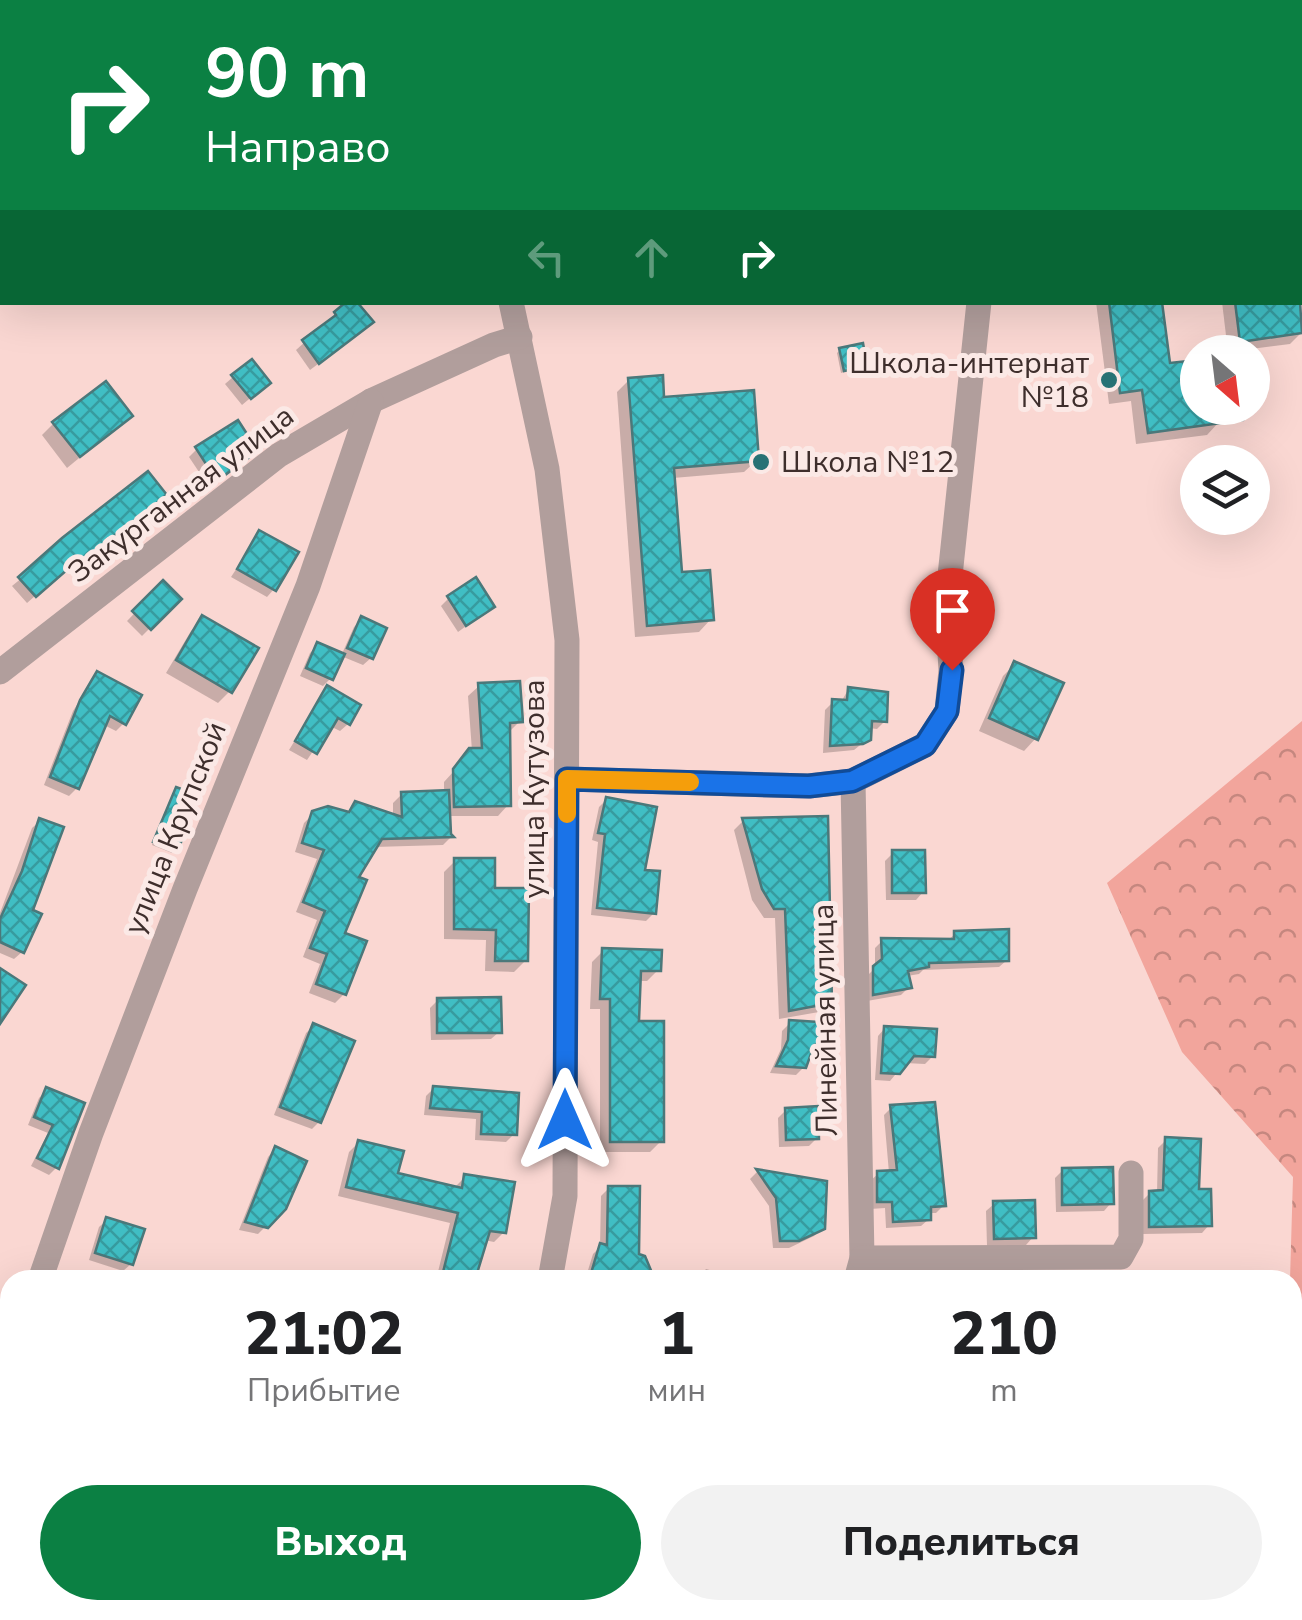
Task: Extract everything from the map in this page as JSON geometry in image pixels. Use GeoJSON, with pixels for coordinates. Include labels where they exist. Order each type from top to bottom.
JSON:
{"type":"FeatureCollection","features":[{"type":"Feature","properties":{"kind":"street","name":"улица Кутузова"},"geometry":{"type":"LineString","coordinates":[[512,305],[547,470],[564,621],[565,1196],[552,1270]]}},
{"type":"Feature","properties":{"kind":"street"},"geometry":{"type":"LineString","coordinates":[[567,779],[809,786],[852,781],[925,745],[947,711],[952,670],[946,604],[979,305]]}},
{"type":"Feature","properties":{"kind":"street","name":"Закурганная улица"},"geometry":{"type":"LineString","coordinates":[[0,672],[280,455],[371,400],[520,337]]}},
{"type":"Feature","properties":{"kind":"street","name":"улица Крупской"},"geometry":{"type":"LineString","coordinates":[[43,1270],[164,941],[308,586],[371,400]]}},
{"type":"Feature","properties":{"kind":"street","name":"Линейная улица"},"geometry":{"type":"LineString","coordinates":[[852,781],[859,1269],[1121,1257],[1130,1240],[1132,1173]]}},
{"type":"Feature","properties":{"kind":"green space"},"geometry":{"type":"Polygon","coordinates":[[[1302,721],[1302,1270],[1290,1270],[1293,1177],[1182,1052],[1107,883],[1302,721]]]}},
{"type":"Feature","properties":{"kind":"building"},"geometry":{"type":"Polygon","coordinates":[[[342,305],[360,305],[374,322],[319,364],[302,340],[336,315],[334,312],[342,305]]]}},
{"type":"Feature","properties":{"kind":"building"},"geometry":{"type":"Polygon","coordinates":[[[1109,305],[1162,305],[1170,363],[1180,362],[1180,425],[1206,425],[1148,433],[1142,390],[1120,393],[1109,305]]]}},
{"type":"Feature","properties":{"kind":"building"},"geometry":{"type":"Polygon","coordinates":[[[1235,305],[1300,305],[1302,333],[1270,338],[1239,335],[1235,305]]]}},
{"type":"Feature","properties":{"kind":"building"},"geometry":{"type":"Polygon","coordinates":[[[863,343],[867,367],[844,371],[839,348],[863,343]]]}},
{"type":"Feature","properties":{"kind":"building"},"geometry":{"type":"Polygon","coordinates":[[[252,359],[271,383],[251,399],[231,375],[252,359]]]}},
{"type":"Feature","properties":{"kind":"building"},"geometry":{"type":"Polygon","coordinates":[[[663,375],[664,397],[754,390],[759,461],[674,468],[682,572],[710,570],[714,620],[647,626],[628,378],[663,375]]]}},
{"type":"Feature","properties":{"kind":"building"},"geometry":{"type":"Polygon","coordinates":[[[106,381],[133,416],[80,457],[52,422],[106,381]]]}},
{"type":"Feature","properties":{"kind":"building"},"geometry":{"type":"Polygon","coordinates":[[[238,420],[258,451],[217,481],[195,447],[238,420]]]}},
{"type":"Feature","properties":{"kind":"building"},"geometry":{"type":"Polygon","coordinates":[[[148,471],[167,495],[76,562],[36,597],[18,577],[148,471]]]}},
{"type":"Feature","properties":{"kind":"building"},"geometry":{"type":"Polygon","coordinates":[[[259,530],[299,552],[276,591],[237,569],[259,530]]]}},
{"type":"Feature","properties":{"kind":"building"},"geometry":{"type":"Polygon","coordinates":[[[476,577],[495,607],[466,626],[447,596],[476,577]]]}},
{"type":"Feature","properties":{"kind":"building"},"geometry":{"type":"Polygon","coordinates":[[[163,580],[182,599],[151,630],[132,611],[163,580]]]}},
{"type":"Feature","properties":{"kind":"building"},"geometry":{"type":"Polygon","coordinates":[[[202,615],[259,648],[232,693],[176,660],[202,615]]]}},
{"type":"Feature","properties":{"kind":"building"},"geometry":{"type":"Polygon","coordinates":[[[361,616],[387,628],[373,659],[347,648],[361,616]]]}},
{"type":"Feature","properties":{"kind":"building"},"geometry":{"type":"Polygon","coordinates":[[[317,642],[345,654],[333,680],[306,668],[317,642]]]}},
{"type":"Feature","properties":{"kind":"building"},"geometry":{"type":"Polygon","coordinates":[[[1014,661],[1064,683],[1038,740],[989,718],[1014,661]]]}},
{"type":"Feature","properties":{"kind":"building"},"geometry":{"type":"Polygon","coordinates":[[[97,671],[142,695],[126,725],[110,716],[79,789],[50,777],[80,700],[97,671]]]}},
{"type":"Feature","properties":{"kind":"building"},"geometry":{"type":"Polygon","coordinates":[[[520,681],[523,722],[510,723],[511,806],[454,807],[453,769],[469,748],[482,748],[478,683],[520,681]]]}},
{"type":"Feature","properties":{"kind":"building"},"geometry":{"type":"Polygon","coordinates":[[[327,685],[361,705],[350,725],[338,718],[317,754],[295,741],[327,685]]]}},
{"type":"Feature","properties":{"kind":"building"},"geometry":{"type":"Polygon","coordinates":[[[848,687],[888,692],[887,722],[872,721],[871,740],[863,744],[830,746],[832,699],[847,700],[848,687]]]}},
{"type":"Feature","properties":{"kind":"building"},"geometry":{"type":"Polygon","coordinates":[[[176,787],[195,794],[181,830],[185,831],[178,851],[153,842],[176,787]]]}},
{"type":"Feature","properties":{"kind":"building"},"geometry":{"type":"Polygon","coordinates":[[[449,790],[454,837],[382,839],[359,877],[367,880],[345,933],[367,941],[346,995],[316,984],[327,954],[310,948],[325,911],[303,902],[324,850],[302,843],[312,811],[328,806],[349,812],[355,801],[402,817],[401,792],[449,790]]]}},
{"type":"Feature","properties":{"kind":"building"},"geometry":{"type":"Polygon","coordinates":[[[606,797],[657,807],[645,870],[660,871],[656,914],[597,908],[605,834],[598,833],[606,797]]]}},
{"type":"Feature","properties":{"kind":"building"},"geometry":{"type":"Polygon","coordinates":[[[828,816],[832,1003],[789,1011],[785,909],[774,909],[762,889],[742,818],[828,816]]]}},
{"type":"Feature","properties":{"kind":"building"},"geometry":{"type":"Polygon","coordinates":[[[39,818],[64,827],[33,910],[42,914],[24,953],[0,942],[0,919],[22,871],[39,818]]]}},
{"type":"Feature","properties":{"kind":"building"},"geometry":{"type":"Polygon","coordinates":[[[892,850],[925,850],[926,893],[892,893],[892,850]]]}},
{"type":"Feature","properties":{"kind":"building"},"geometry":{"type":"Polygon","coordinates":[[[454,858],[495,858],[495,888],[529,888],[528,961],[495,961],[496,930],[454,929],[454,858]]]}},
{"type":"Feature","properties":{"kind":"building"},"geometry":{"type":"Polygon","coordinates":[[[1009,929],[1009,961],[929,963],[929,967],[908,971],[912,988],[873,995],[873,966],[882,959],[881,938],[954,939],[954,931],[1009,929]]]}},
{"type":"Feature","properties":{"kind":"building"},"geometry":{"type":"Polygon","coordinates":[[[602,948],[662,950],[661,971],[641,971],[639,1021],[664,1021],[664,1142],[610,1142],[610,999],[600,999],[602,948]]]}},
{"type":"Feature","properties":{"kind":"building"},"geometry":{"type":"Polygon","coordinates":[[[0,968],[26,985],[0,1024],[0,968]]]}},
{"type":"Feature","properties":{"kind":"building"},"geometry":{"type":"Polygon","coordinates":[[[501,997],[502,1033],[437,1033],[437,998],[501,997]]]}},
{"type":"Feature","properties":{"kind":"building"},"geometry":{"type":"Polygon","coordinates":[[[789,1020],[833,1023],[834,1040],[814,1045],[806,1068],[776,1066],[788,1040],[789,1020]]]}},
{"type":"Feature","properties":{"kind":"building"},"geometry":{"type":"Polygon","coordinates":[[[313,1023],[355,1041],[321,1123],[280,1107],[313,1023]]]}},
{"type":"Feature","properties":{"kind":"building"},"geometry":{"type":"Polygon","coordinates":[[[884,1026],[937,1029],[935,1057],[914,1056],[900,1074],[881,1073],[884,1026]]]}},
{"type":"Feature","properties":{"kind":"building"},"geometry":{"type":"Polygon","coordinates":[[[433,1086],[519,1093],[517,1135],[481,1134],[482,1112],[430,1108],[433,1086]]]}},
{"type":"Feature","properties":{"kind":"building"},"geometry":{"type":"Polygon","coordinates":[[[46,1087],[85,1103],[59,1169],[37,1158],[53,1125],[34,1117],[46,1087]]]}},
{"type":"Feature","properties":{"kind":"building"},"geometry":{"type":"Polygon","coordinates":[[[935,1102],[946,1206],[931,1207],[931,1220],[893,1222],[892,1202],[877,1202],[877,1171],[897,1170],[890,1105],[935,1102]]]}},
{"type":"Feature","properties":{"kind":"building"},"geometry":{"type":"Polygon","coordinates":[[[818,1106],[819,1139],[786,1140],[785,1108],[818,1106]]]}},
{"type":"Feature","properties":{"kind":"building"},"geometry":{"type":"Polygon","coordinates":[[[1165,1137],[1201,1139],[1199,1189],[1211,1189],[1212,1226],[1149,1227],[1149,1191],[1163,1190],[1165,1137]]]}},
{"type":"Feature","properties":{"kind":"building"},"geometry":{"type":"Polygon","coordinates":[[[358,1140],[404,1151],[398,1173],[462,1188],[464,1174],[515,1182],[506,1233],[490,1231],[478,1270],[444,1270],[458,1213],[346,1187],[358,1140]]]}},
{"type":"Feature","properties":{"kind":"building"},"geometry":{"type":"Polygon","coordinates":[[[275,1146],[307,1161],[286,1209],[268,1228],[245,1222],[275,1146]]]}},
{"type":"Feature","properties":{"kind":"building"},"geometry":{"type":"Polygon","coordinates":[[[1113,1167],[1114,1204],[1062,1205],[1062,1168],[1113,1167]]]}},
{"type":"Feature","properties":{"kind":"building"},"geometry":{"type":"Polygon","coordinates":[[[756,1169],[827,1181],[825,1229],[799,1241],[780,1241],[776,1198],[756,1169]]]}},
{"type":"Feature","properties":{"kind":"building"},"geometry":{"type":"Polygon","coordinates":[[[608,1186],[640,1186],[639,1254],[645,1256],[651,1270],[592,1270],[600,1243],[607,1245],[608,1186]]]}},
{"type":"Feature","properties":{"kind":"building"},"geometry":{"type":"Polygon","coordinates":[[[1035,1200],[1036,1238],[994,1239],[993,1201],[1035,1200]]]}},
{"type":"Feature","properties":{"kind":"building"},"geometry":{"type":"Polygon","coordinates":[[[106,1217],[145,1229],[133,1265],[95,1253],[106,1217]]]}},
{"type":"Feature","properties":{"kind":"slow traffic"},"geometry":{"type":"LineString","coordinates":[[567,814],[567,779],[690,782]]}},
{"type":"Feature","properties":{"kind":"place","name":"Школа-интернат №18"},"geometry":{"type":"Point","coordinates":[1109,380]}},
{"type":"Feature","properties":{"kind":"place","name":"Школа №12"},"geometry":{"type":"Point","coordinates":[761,462]}},
{"type":"Feature","properties":{"kind":"route"},"geometry":{"type":"LineString","coordinates":[[565,1120],[567,779],[809,786],[852,781],[925,745],[947,711],[952,670]]}}]}
